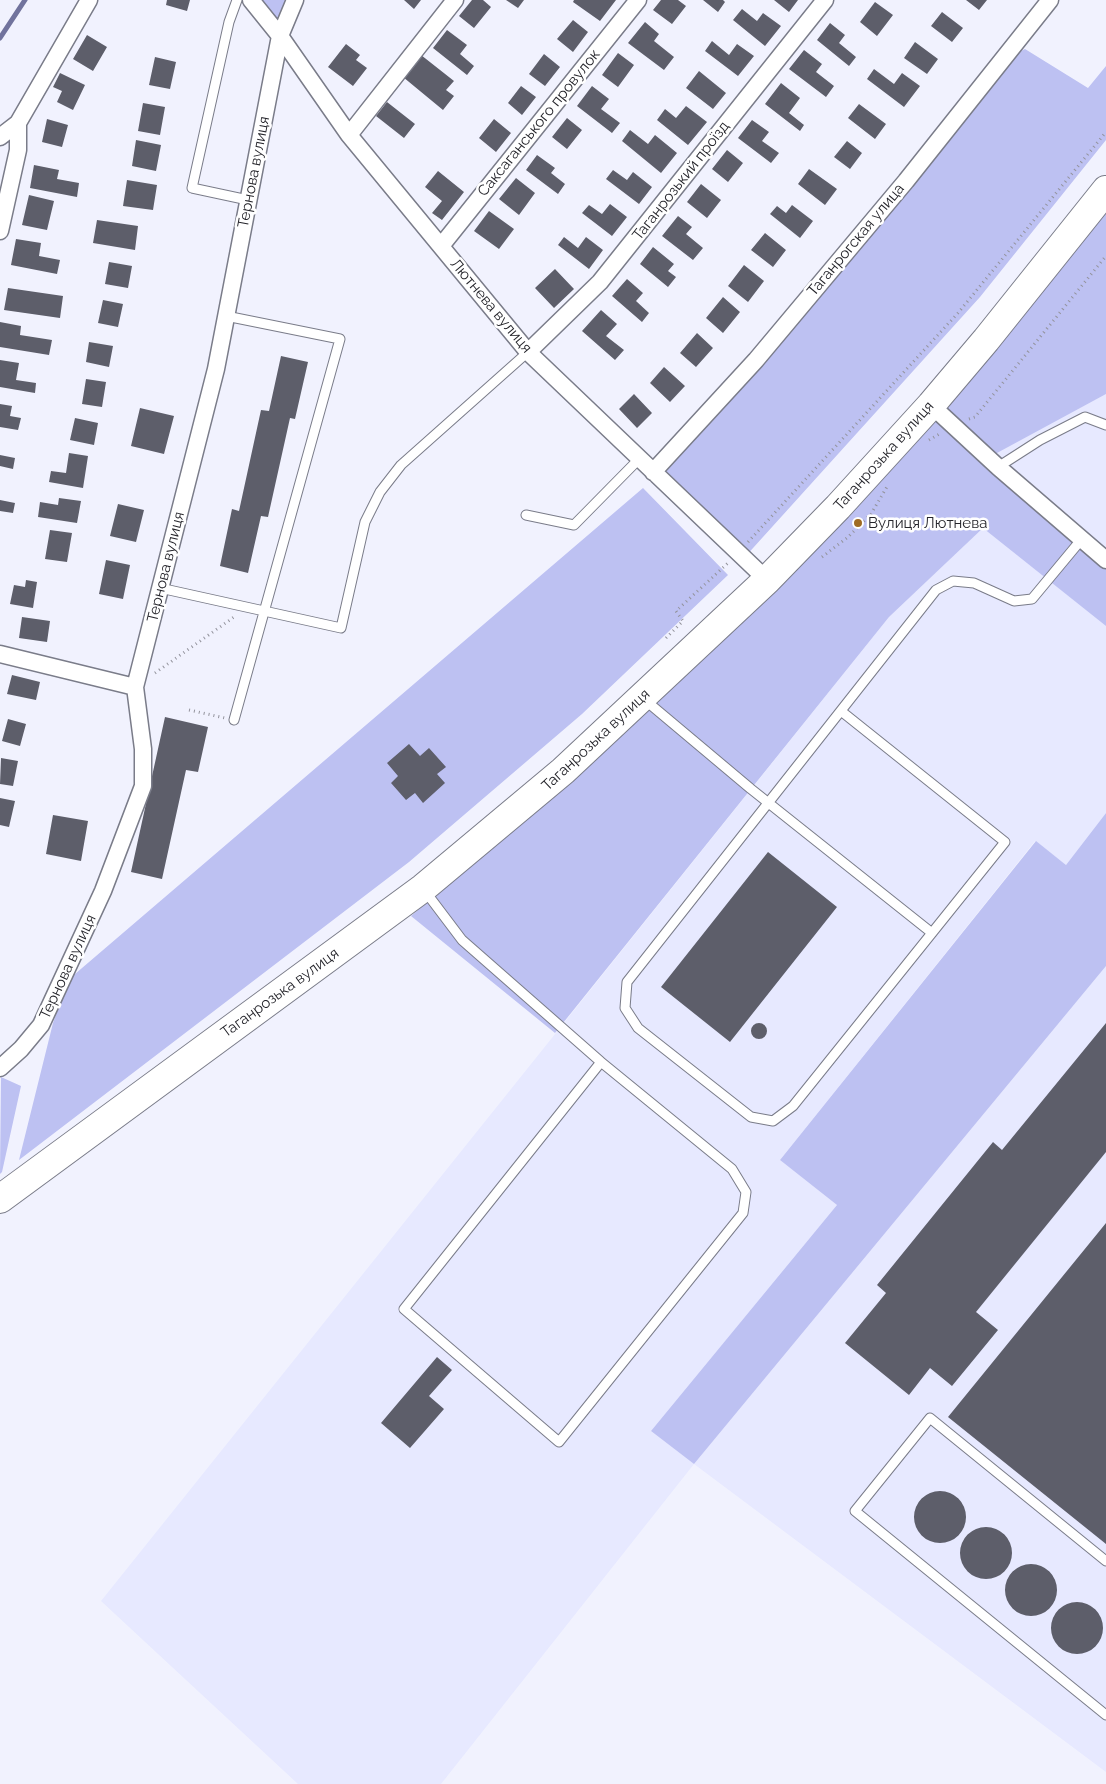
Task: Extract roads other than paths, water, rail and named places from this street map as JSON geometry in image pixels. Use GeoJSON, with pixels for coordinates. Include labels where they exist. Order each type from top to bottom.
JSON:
{"type":"FeatureCollection","features":[{"type":"Feature","properties":{"kind":"highway","name":"Таганрозька вулиця"},"geometry":{"type":"LineString","coordinates":[[0,1199],[423,888],[529,802],[767,580],[838,507],[986,340],[1106,190]]}},
{"type":"Feature","properties":{"kind":"street"},"geometry":{"type":"LineString","coordinates":[[0,137],[18,123],[89,0]]}},
{"type":"Feature","properties":{"kind":"street","name":"Лютнева вулиця"},"geometry":{"type":"LineString","coordinates":[[251,0],[280,36],[349,135],[528,352],[767,580]]}},
{"type":"Feature","properties":{"kind":"street","name":"Тернова вулиця"},"geometry":{"type":"LineString","coordinates":[[0,1068],[21,1049],[41,1026],[72,961],[127,832],[143,786],[143,749],[134,688],[216,369],[280,36],[296,0]]}},
{"type":"Feature","properties":{"kind":"street"},"geometry":{"type":"LineString","coordinates":[[349,135],[455,0]]}},
{"type":"Feature","properties":{"kind":"street","name":"Саксаганського провулок"},"geometry":{"type":"LineString","coordinates":[[441,246],[638,0]]}},
{"type":"Feature","properties":{"kind":"street","name":"Таганрозький проїзд"},"geometry":{"type":"LineString","coordinates":[[528,352],[600,282],[825,0]]}},
{"type":"Feature","properties":{"kind":"street","name":"Таганрогская улица"},"geometry":{"type":"LineString","coordinates":[[653,472],[756,360],[906,181],[1050,0]]}},
{"type":"Feature","properties":{"kind":"street"},"geometry":{"type":"LineString","coordinates":[[0,231],[18,150],[18,123]]}},
{"type":"Feature","properties":{"kind":"street"},"geometry":{"type":"LineString","coordinates":[[930,405],[998,467],[1106,560]]}},
{"type":"Feature","properties":{"kind":"street"},"geometry":{"type":"LineString","coordinates":[[0,654],[134,688]]}},
{"type":"Feature","properties":{"kind":"lane"},"geometry":{"type":"LineString","coordinates":[[237,0],[229,22],[192,188],[248,200]]}},
{"type":"Feature","properties":{"kind":"lane"},"geometry":{"type":"LineString","coordinates":[[226,316],[340,340],[234,720]]}},
{"type":"Feature","properties":{"kind":"lane"},"geometry":{"type":"LineString","coordinates":[[160,588],[341,628],[365,522],[380,492],[401,465],[528,352]]}},
{"type":"Feature","properties":{"kind":"lane"},"geometry":{"type":"LineString","coordinates":[[998,467],[1040,440],[1085,417],[1106,425]]}},
{"type":"Feature","properties":{"kind":"lane"},"geometry":{"type":"LineString","coordinates":[[526,515],[574,525],[639,459]]}},
{"type":"Feature","properties":{"kind":"lane"},"geometry":{"type":"LineString","coordinates":[[841,711],[1005,842],[794,1106],[772,1121],[752,1117],[638,1028],[625,1008],[627,982],[936,590],[953,581],[967,582],[974,583],[1014,601],[1032,599],[1081,540]]}},
{"type":"Feature","properties":{"kind":"lane"},"geometry":{"type":"LineString","coordinates":[[642,698],[768,803],[932,933]]}},
{"type":"Feature","properties":{"kind":"lane"},"geometry":{"type":"LineString","coordinates":[[423,888],[462,940],[601,1062],[732,1169],[746,1192],[744,1213],[559,1442],[404,1309],[601,1062]]}},
{"type":"Feature","properties":{"kind":"lane"},"geometry":{"type":"LineString","coordinates":[[1106,1561],[930,1418],[855,1511],[1106,1714]]}},
{"type":"Feature","properties":{"kind":"waterway"},"geometry":{"type":"LineString","coordinates":[[0,38],[25,0]]}},
{"type":"Feature","properties":{"kind":"place","name":"Вулиця Лютнева"},"geometry":{"type":"Point","coordinates":[858,523]}}]}
